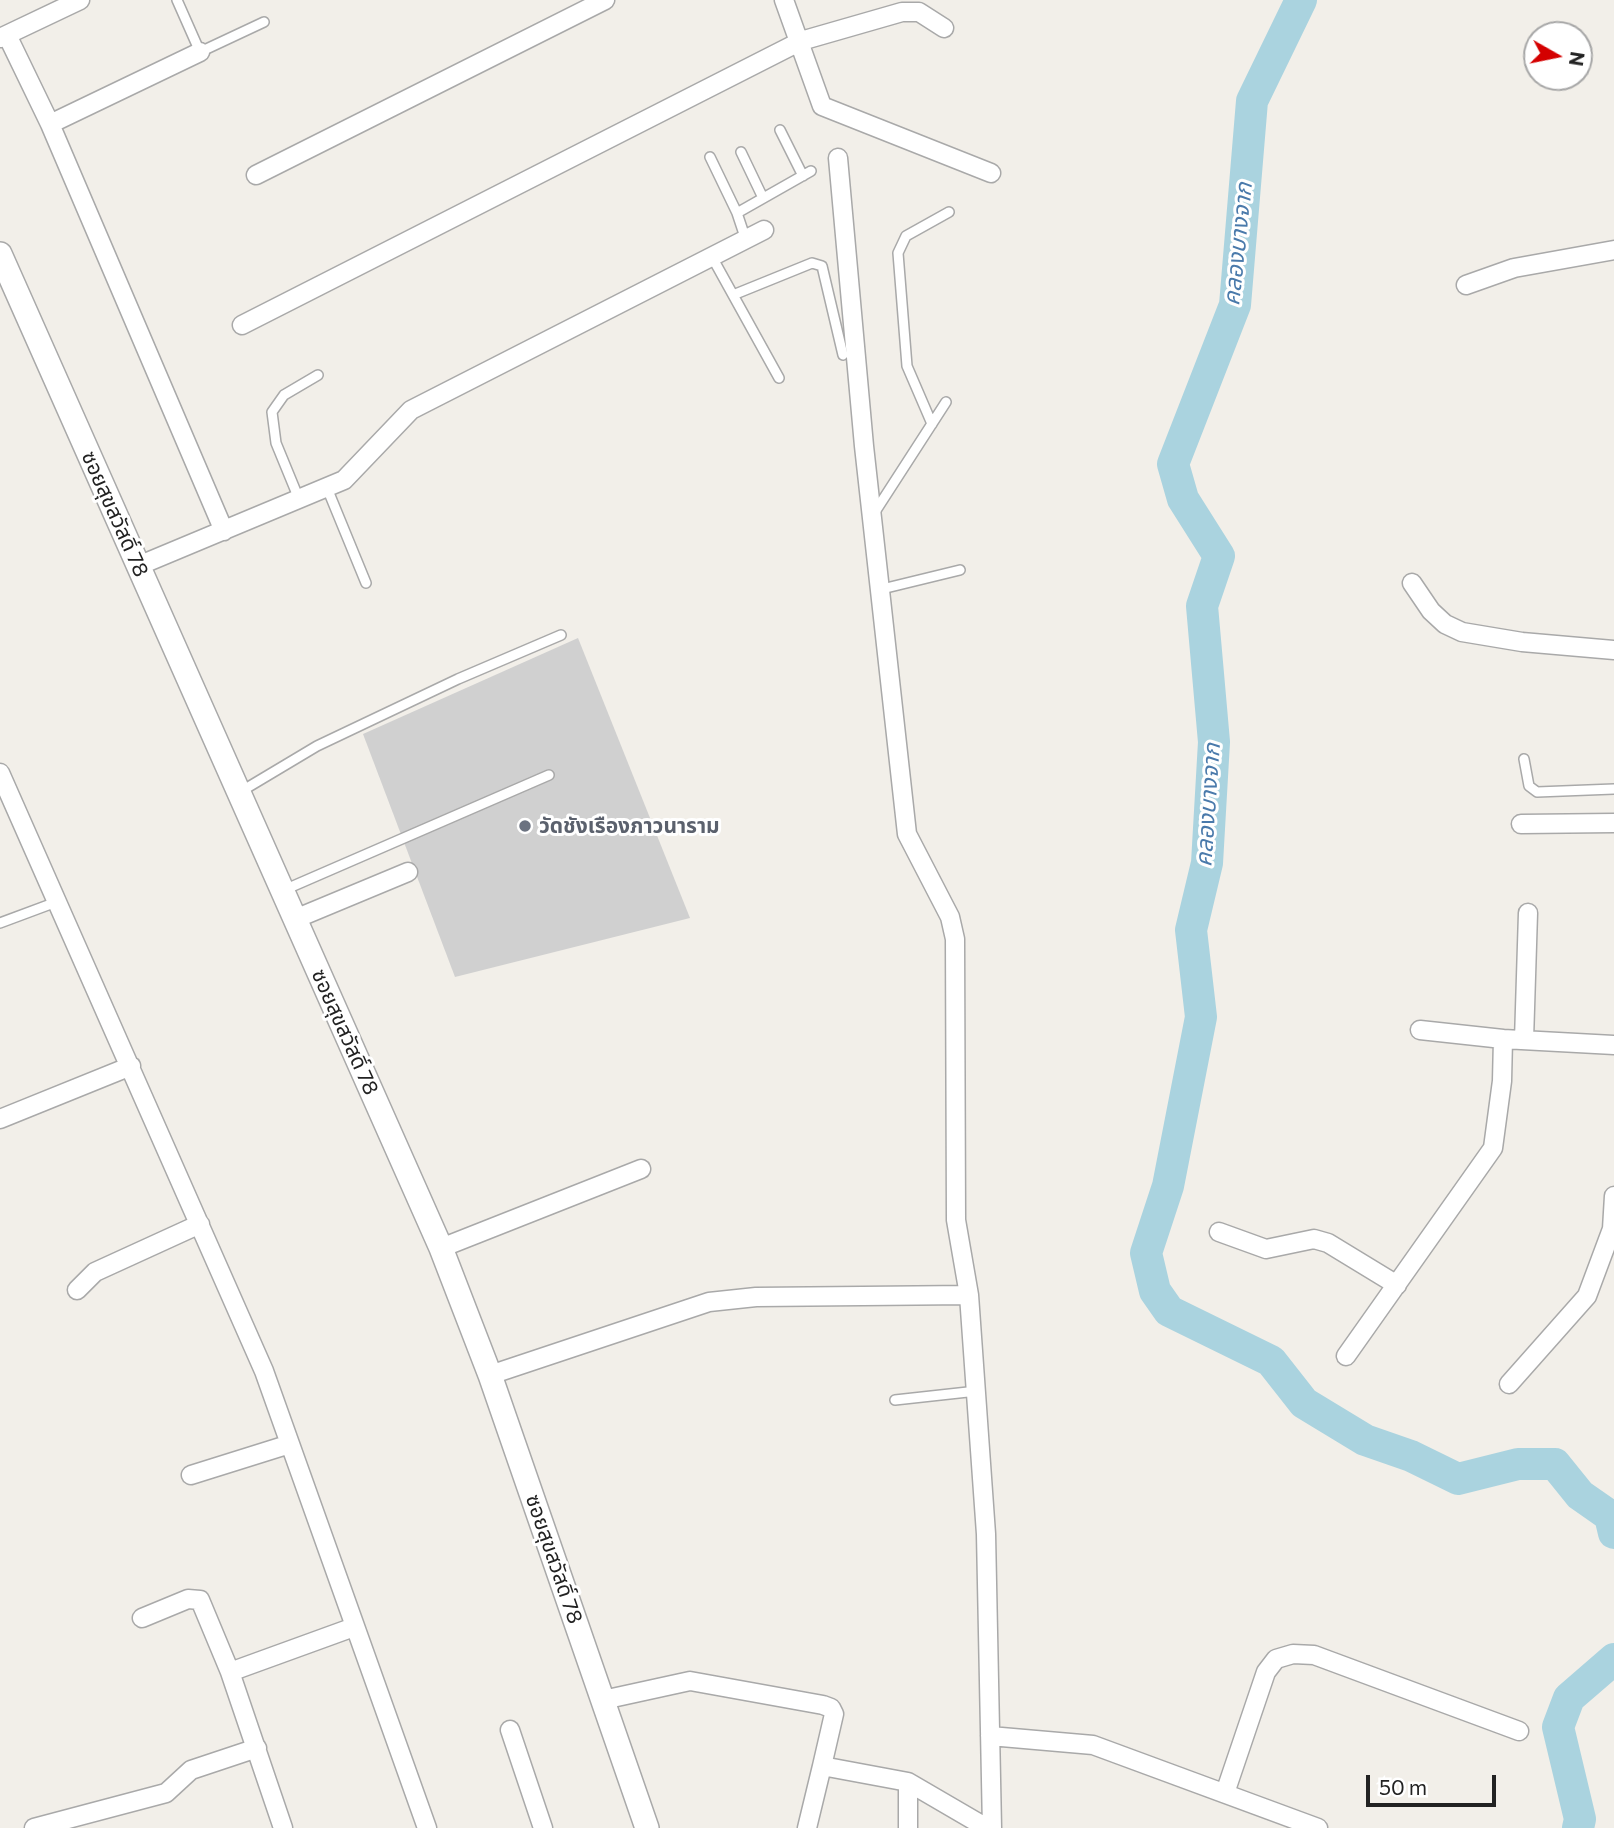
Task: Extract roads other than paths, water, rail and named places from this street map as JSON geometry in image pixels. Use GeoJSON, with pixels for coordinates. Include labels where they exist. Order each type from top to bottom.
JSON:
{"type":"FeatureCollection","features":[{"type":"Feature","properties":{"kind":"street"},"geometry":{"type":"LineString","coordinates":[[80,0],[4,37],[50,124],[224,531]]}},
{"type":"Feature","properties":{"kind":"street"},"geometry":{"type":"LineString","coordinates":[[256,175],[606,0]]}},
{"type":"Feature","properties":{"kind":"street"},"geometry":{"type":"LineString","coordinates":[[784,0],[801,41],[822,106],[991,173]]}},
{"type":"Feature","properties":{"kind":"street"},"geometry":{"type":"LineString","coordinates":[[242,325],[801,41],[884,15],[911,11],[944,28]]}},
{"type":"Feature","properties":{"kind":"street"},"geometry":{"type":"LineString","coordinates":[[50,124],[200,52]]}},
{"type":"Feature","properties":{"kind":"street"},"geometry":{"type":"LineString","coordinates":[[822,1766],[908,1782],[989,1828],[986,1534],[969,1295],[956,1220],[955,939],[950,917],[907,834],[872,516],[838,158]]}},
{"type":"Feature","properties":{"kind":"street"},"geometry":{"type":"LineString","coordinates":[[138,566],[327,488],[357,469],[395,423],[411,410],[764,230]]}},
{"type":"Feature","properties":{"kind":"street"},"geometry":{"type":"LineString","coordinates":[[1466,285],[1514,268],[1614,250]]}},
{"type":"Feature","properties":{"kind":"street","name":"ซอยสุขสวัสดิ์ 78"},"geometry":{"type":"LineString","coordinates":[[0,254],[441,1248],[490,1375],[647,1828]]}},
{"type":"Feature","properties":{"kind":"street"},"geometry":{"type":"LineString","coordinates":[[1412,583],[1431,611],[1445,624],[1462,632],[1522,642],[1614,650]]}},
{"type":"Feature","properties":{"kind":"street"},"geometry":{"type":"LineString","coordinates":[[0,773],[59,901],[264,1371],[427,1828]]}},
{"type":"Feature","properties":{"kind":"street"},"geometry":{"type":"LineString","coordinates":[[1521,824],[1614,823]]}},
{"type":"Feature","properties":{"kind":"street"},"geometry":{"type":"LineString","coordinates":[[295,919],[408,872]]}},
{"type":"Feature","properties":{"kind":"street"},"geometry":{"type":"LineString","coordinates":[[1524,1040],[1528,913]]}},
{"type":"Feature","properties":{"kind":"street"},"geometry":{"type":"LineString","coordinates":[[1420,1030],[1503,1039],[1614,1045]]}},
{"type":"Feature","properties":{"kind":"street"},"geometry":{"type":"LineString","coordinates":[[1346,1356],[1493,1148],[1502,1081],[1503,1039]]}},
{"type":"Feature","properties":{"kind":"street"},"geometry":{"type":"LineString","coordinates":[[0,1119],[131,1066]]}},
{"type":"Feature","properties":{"kind":"street"},"geometry":{"type":"LineString","coordinates":[[441,1248],[641,1170]]}},
{"type":"Feature","properties":{"kind":"street"},"geometry":{"type":"LineString","coordinates":[[1509,1384],[1587,1296],[1612,1229],[1614,1196]]}},
{"type":"Feature","properties":{"kind":"street"},"geometry":{"type":"LineString","coordinates":[[77,1290],[95,1272],[200,1224]]}},
{"type":"Feature","properties":{"kind":"street"},"geometry":{"type":"LineString","coordinates":[[1219,1232],[1266,1248],[1314,1239],[1328,1243],[1397,1285]]}},
{"type":"Feature","properties":{"kind":"street"},"geometry":{"type":"LineString","coordinates":[[490,1375],[709,1302],[757,1297],[969,1295]]}},
{"type":"Feature","properties":{"kind":"street"},"geometry":{"type":"LineString","coordinates":[[191,1475],[290,1444]]}},
{"type":"Feature","properties":{"kind":"street"},"geometry":{"type":"LineString","coordinates":[[142,1618],[188,1599],[200,1601],[230,1672],[283,1828]]}},
{"type":"Feature","properties":{"kind":"street"},"geometry":{"type":"LineString","coordinates":[[230,1672],[354,1628]]}},
{"type":"Feature","properties":{"kind":"street"},"geometry":{"type":"LineString","coordinates":[[1224,1794],[1266,1672],[1276,1659],[1293,1654],[1314,1656],[1519,1731]]}},
{"type":"Feature","properties":{"kind":"street"},"geometry":{"type":"LineString","coordinates":[[603,1700],[690,1681],[831,1708],[834,1714],[807,1828]]}},
{"type":"Feature","properties":{"kind":"street"},"geometry":{"type":"LineString","coordinates":[[510,1730],[543,1828]]}},
{"type":"Feature","properties":{"kind":"street"},"geometry":{"type":"LineString","coordinates":[[990,1736],[1093,1745],[1318,1828]]}},
{"type":"Feature","properties":{"kind":"street"},"geometry":{"type":"LineString","coordinates":[[34,1828],[166,1793],[191,1770],[257,1748]]}},
{"type":"Feature","properties":{"kind":"street"},"geometry":{"type":"LineString","coordinates":[[908,1782],[908,1828]]}},
{"type":"Feature","properties":{"kind":"lane"},"geometry":{"type":"LineString","coordinates":[[177,0],[200,52],[264,22]]}},
{"type":"Feature","properties":{"kind":"lane"},"geometry":{"type":"LineString","coordinates":[[737,213],[807,173],[780,130]]}},
{"type":"Feature","properties":{"kind":"lane"},"geometry":{"type":"LineString","coordinates":[[741,152],[763,198]]}},
{"type":"Feature","properties":{"kind":"lane"},"geometry":{"type":"LineString","coordinates":[[710,157],[737,213],[746,240]]}},
{"type":"Feature","properties":{"kind":"lane"},"geometry":{"type":"LineString","coordinates":[[932,424],[907,366],[898,253],[906,236],[949,212]]}},
{"type":"Feature","properties":{"kind":"lane"},"geometry":{"type":"LineString","coordinates":[[712,257],[779,378]]}},
{"type":"Feature","properties":{"kind":"lane"},"geometry":{"type":"LineString","coordinates":[[733,295],[812,263],[822,266],[843,355]]}},
{"type":"Feature","properties":{"kind":"lane"},"geometry":{"type":"LineString","coordinates":[[300,499],[276,443],[272,412],[284,395],[318,375]]}},
{"type":"Feature","properties":{"kind":"lane"},"geometry":{"type":"LineString","coordinates":[[872,516],[946,402]]}},
{"type":"Feature","properties":{"kind":"lane"},"geometry":{"type":"LineString","coordinates":[[327,488],[366,583]]}},
{"type":"Feature","properties":{"kind":"lane"},"geometry":{"type":"LineString","coordinates":[[882,589],[960,570]]}},
{"type":"Feature","properties":{"kind":"lane"},"geometry":{"type":"LineString","coordinates":[[239,793],[317,746],[458,679],[561,635]]}},
{"type":"Feature","properties":{"kind":"lane"},"geometry":{"type":"LineString","coordinates":[[1524,759],[1529,786],[1537,792],[1614,789]]}},
{"type":"Feature","properties":{"kind":"lane"},"geometry":{"type":"LineString","coordinates":[[282,890],[549,775]]}},
{"type":"Feature","properties":{"kind":"lane"},"geometry":{"type":"LineString","coordinates":[[0,923],[59,901]]}},
{"type":"Feature","properties":{"kind":"lane"},"geometry":{"type":"LineString","coordinates":[[895,1400],[976,1391]]}},
{"type":"Feature","properties":{"kind":"waterway","name":"คลองบางจาก"},"geometry":{"type":"LineString","coordinates":[[1301,0],[1252,101],[1235,305],[1173,464],[1183,499],[1219,556],[1202,606],[1214,742],[1207,863],[1191,930],[1201,1017],[1168,1186],[1146,1253],[1155,1291],[1169,1311],[1271,1361],[1304,1403],[1365,1440],[1411,1456],[1458,1479],[1518,1464],[1555,1464],[1580,1495],[1610,1516],[1614,1533]]}},
{"type":"Feature","properties":{"kind":"waterway","name":"คลองบางจาก"},"geometry":{"type":"LineString","coordinates":[[1578,1828],[1580,1819],[1558,1727],[1569,1698],[1614,1659]]}},
{"type":"Feature","properties":{"kind":"place","name":"วัดชังเรืองภาวนาราม"},"geometry":{"type":"Point","coordinates":[525,826]}}]}
